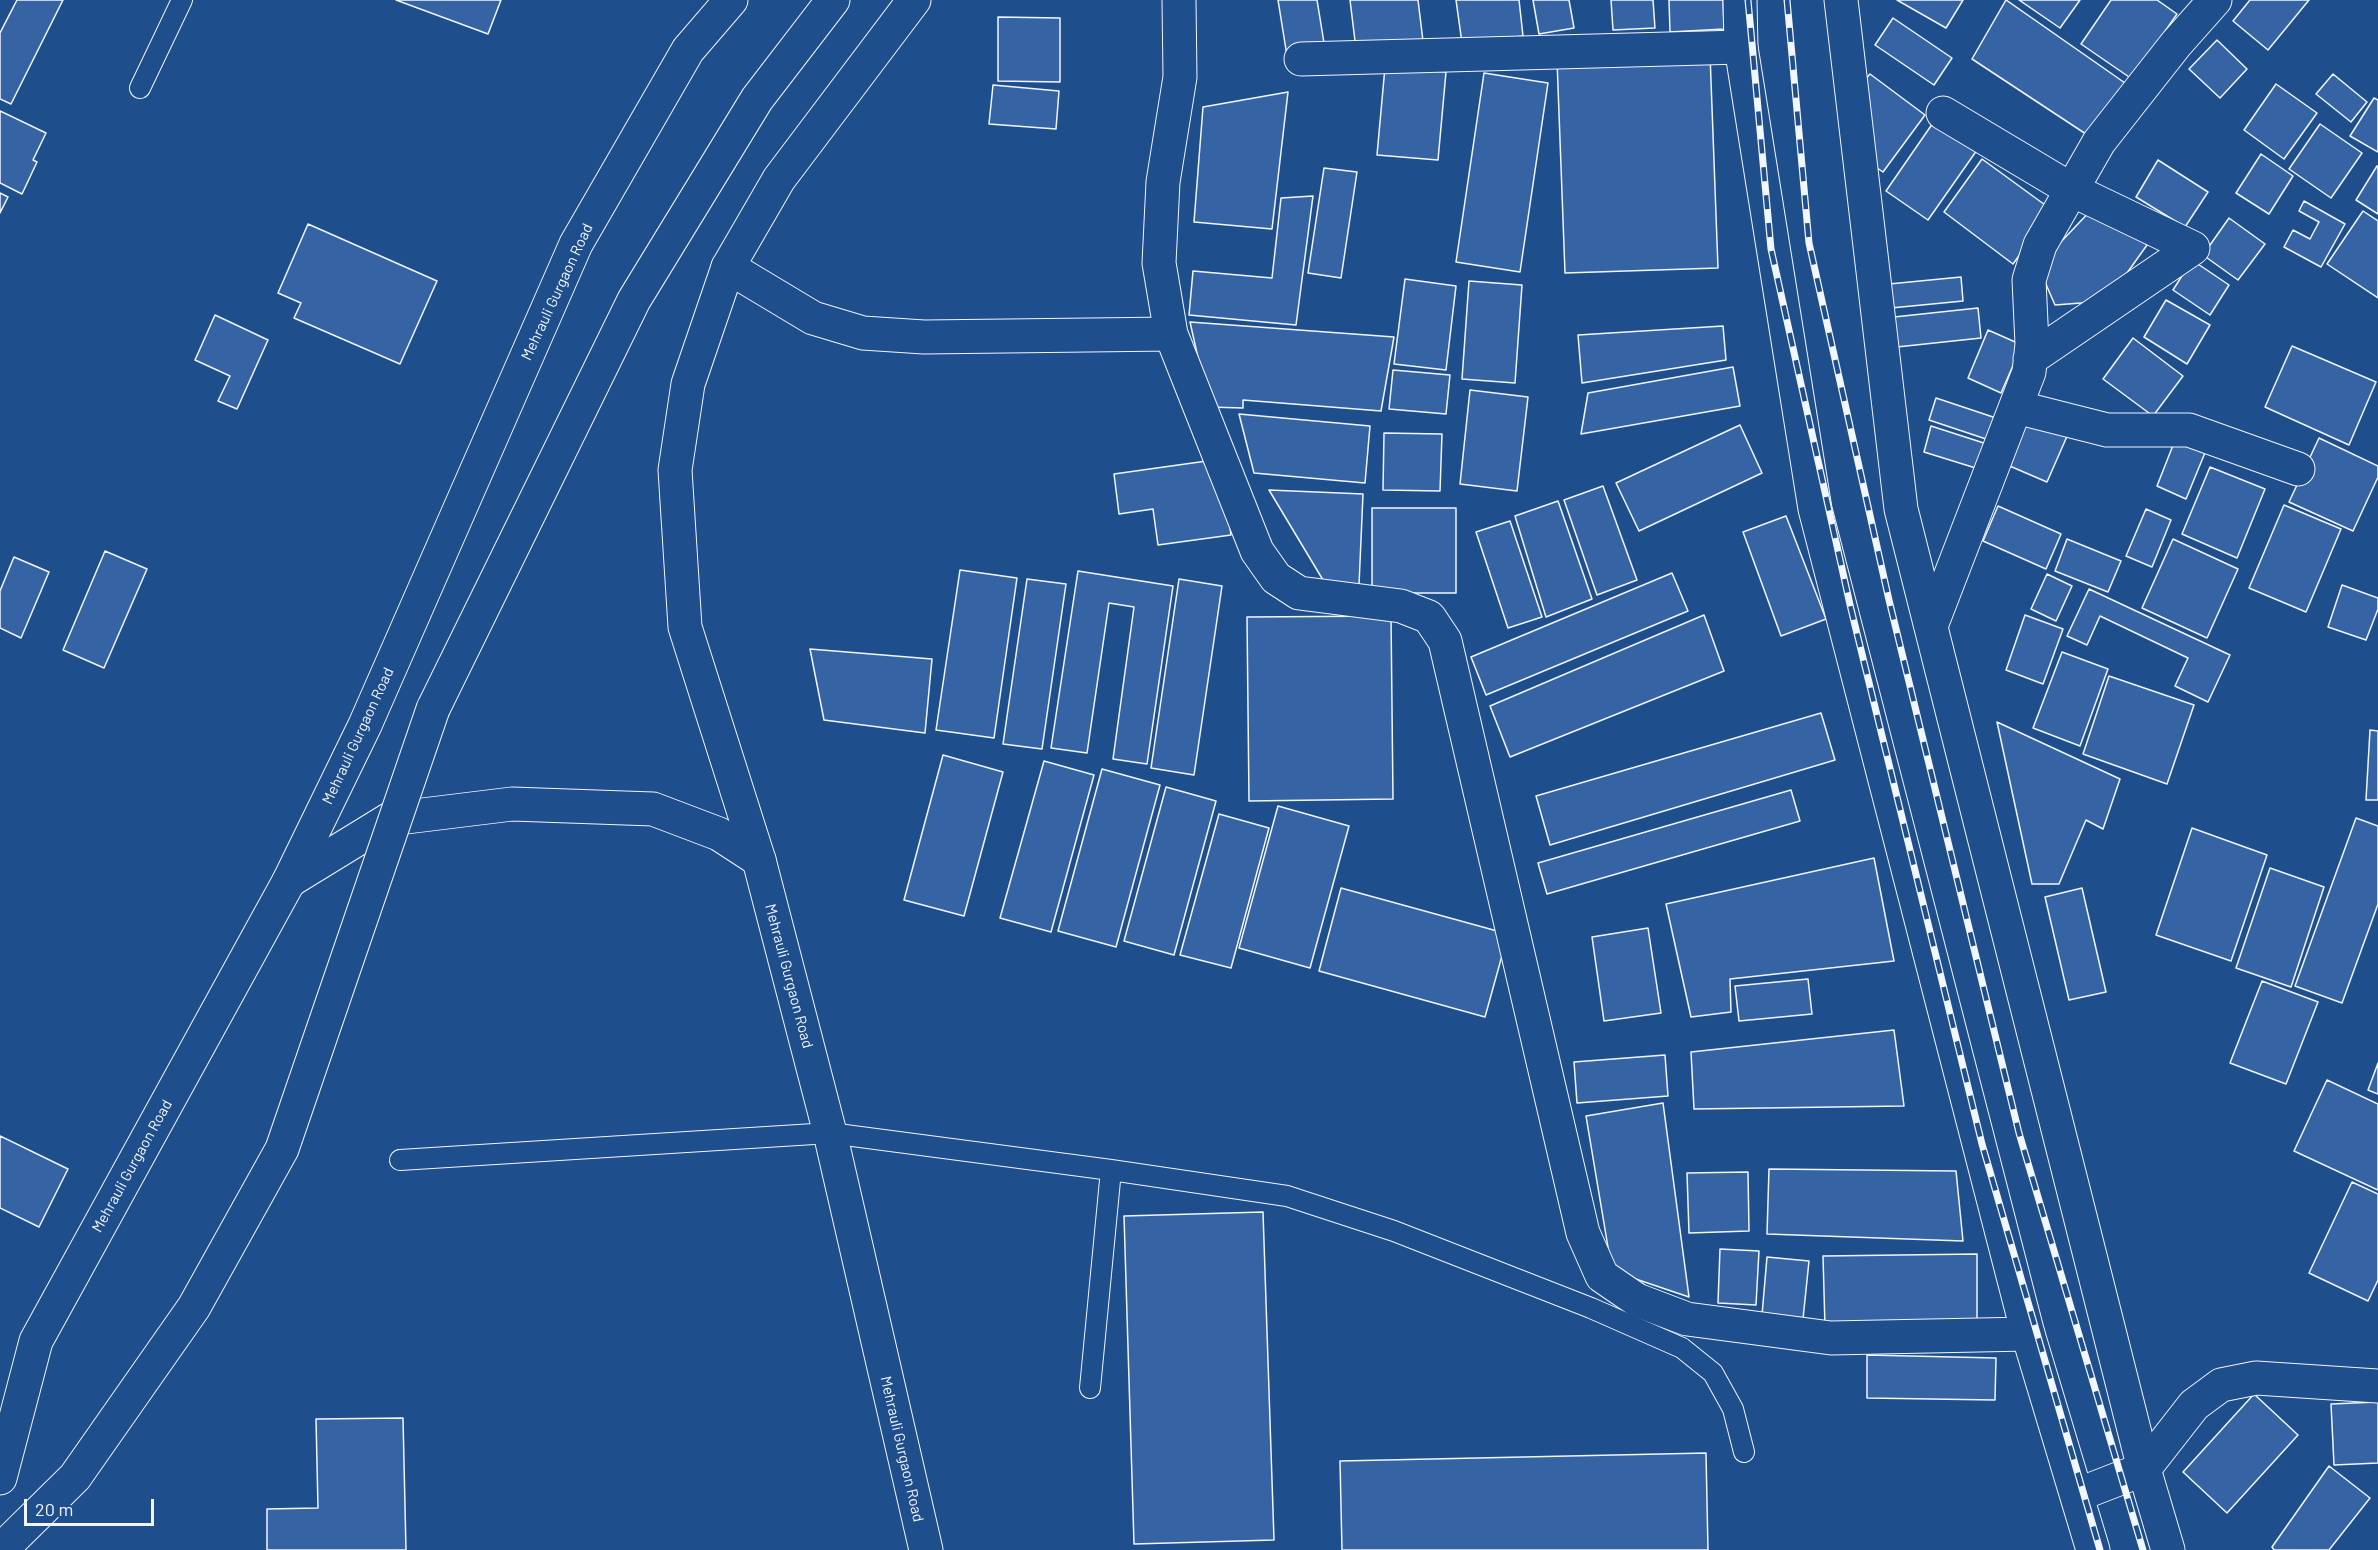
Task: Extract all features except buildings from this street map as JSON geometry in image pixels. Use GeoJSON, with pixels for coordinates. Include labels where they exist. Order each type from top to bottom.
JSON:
{"type":"FeatureCollection","features":[{"type":"Feature","properties":{"kind":"main road","name":"Mehrauli Gurgaon Road"},"geometry":{"type":"LineString","coordinates":[[0,1478],[36,1341],[289,881],[365,725],[576,244],[688,51],[731,0]]}},
{"type":"Feature","properties":{"kind":"main road"},"geometry":{"type":"LineString","coordinates":[[1,1550],[75,1477],[101,1440],[194,1307],[282,1149],[433,709],[634,300],[757,99],[833,0]]}},
{"type":"Feature","properties":{"kind":"main road","name":"Mehrauli Gurgaon Road"},"geometry":{"type":"LineString","coordinates":[[914,0],[779,179],[728,267],[688,384],[675,470],[685,627],[759,860],[830,1133],[926,1550]]}},
{"type":"Feature","properties":{"kind":"main road"},"geometry":{"type":"LineString","coordinates":[[1179,0],[1180,77],[1162,182],[1159,263],[1171,334],[1257,551],[1275,578],[1299,593],[1401,606],[1430,617],[1445,642],[1583,1233],[1602,1276],[1637,1300],[1687,1319],[1831,1338],[2028,1334]]}},
{"type":"Feature","properties":{"kind":"main road"},"geometry":{"type":"LineString","coordinates":[[1740,0],[1742,47],[1815,509],[2028,1334],[2093,1550]]}},
{"type":"Feature","properties":{"kind":"main road"},"geometry":{"type":"LineString","coordinates":[[1841,0],[1901,509],[2144,1469],[2168,1550]]}},
{"type":"Feature","properties":{"kind":"main road"},"geometry":{"type":"LineString","coordinates":[[1931,626],[2029,372],[2032,344],[2029,280],[2040,245],[2099,142],[2176,44],[2215,0]]}},
{"type":"Feature","properties":{"kind":"main road"},"geometry":{"type":"LineString","coordinates":[[1301,59],[1742,47]]}},
{"type":"Feature","properties":{"kind":"main road"},"geometry":{"type":"LineString","coordinates":[[1943,113],[2072,190],[2193,248],[2030,359]]}},
{"type":"Feature","properties":{"kind":"main road"},"geometry":{"type":"LineString","coordinates":[[728,267],[813,318],[863,333],[924,338],[1171,334]]}},
{"type":"Feature","properties":{"kind":"main road"},"geometry":{"type":"LineString","coordinates":[[2016,407],[2107,430],[2189,430],[2298,469]]}},
{"type":"Feature","properties":{"kind":"main road"},"geometry":{"type":"LineString","coordinates":[[289,881],[390,819],[512,804],[653,809],[719,834],[759,860]]}},
{"type":"Feature","properties":{"kind":"main road"},"geometry":{"type":"LineString","coordinates":[[0,1411],[36,1341]]}},
{"type":"Feature","properties":{"kind":"main road"},"geometry":{"type":"LineString","coordinates":[[2077,1495],[2144,1469],[2194,1405],[2221,1385],[2256,1378],[2378,1386]]}},
{"type":"Feature","properties":{"kind":"lane"},"geometry":{"type":"LineString","coordinates":[[140,88],[182,0]]}},
{"type":"Feature","properties":{"kind":"lane"},"geometry":{"type":"LineString","coordinates":[[400,1160],[830,1133],[1287,1196],[1394,1231],[1591,1308],[1682,1348],[1713,1373],[1733,1409],[1744,1452]]}},
{"type":"Feature","properties":{"kind":"lane"},"geometry":{"type":"LineString","coordinates":[[1090,1388],[1111,1170]]}},
{"type":"Feature","properties":{"kind":"railway"},"geometry":{"type":"LineString","coordinates":[[1748,0],[1771,249],[1851,609],[1982,1144],[2100,1550]]}},
{"type":"Feature","properties":{"kind":"railway"},"geometry":{"type":"LineString","coordinates":[[1787,0],[1809,243],[1889,600],[2019,1133],[2143,1550]]}}]}
